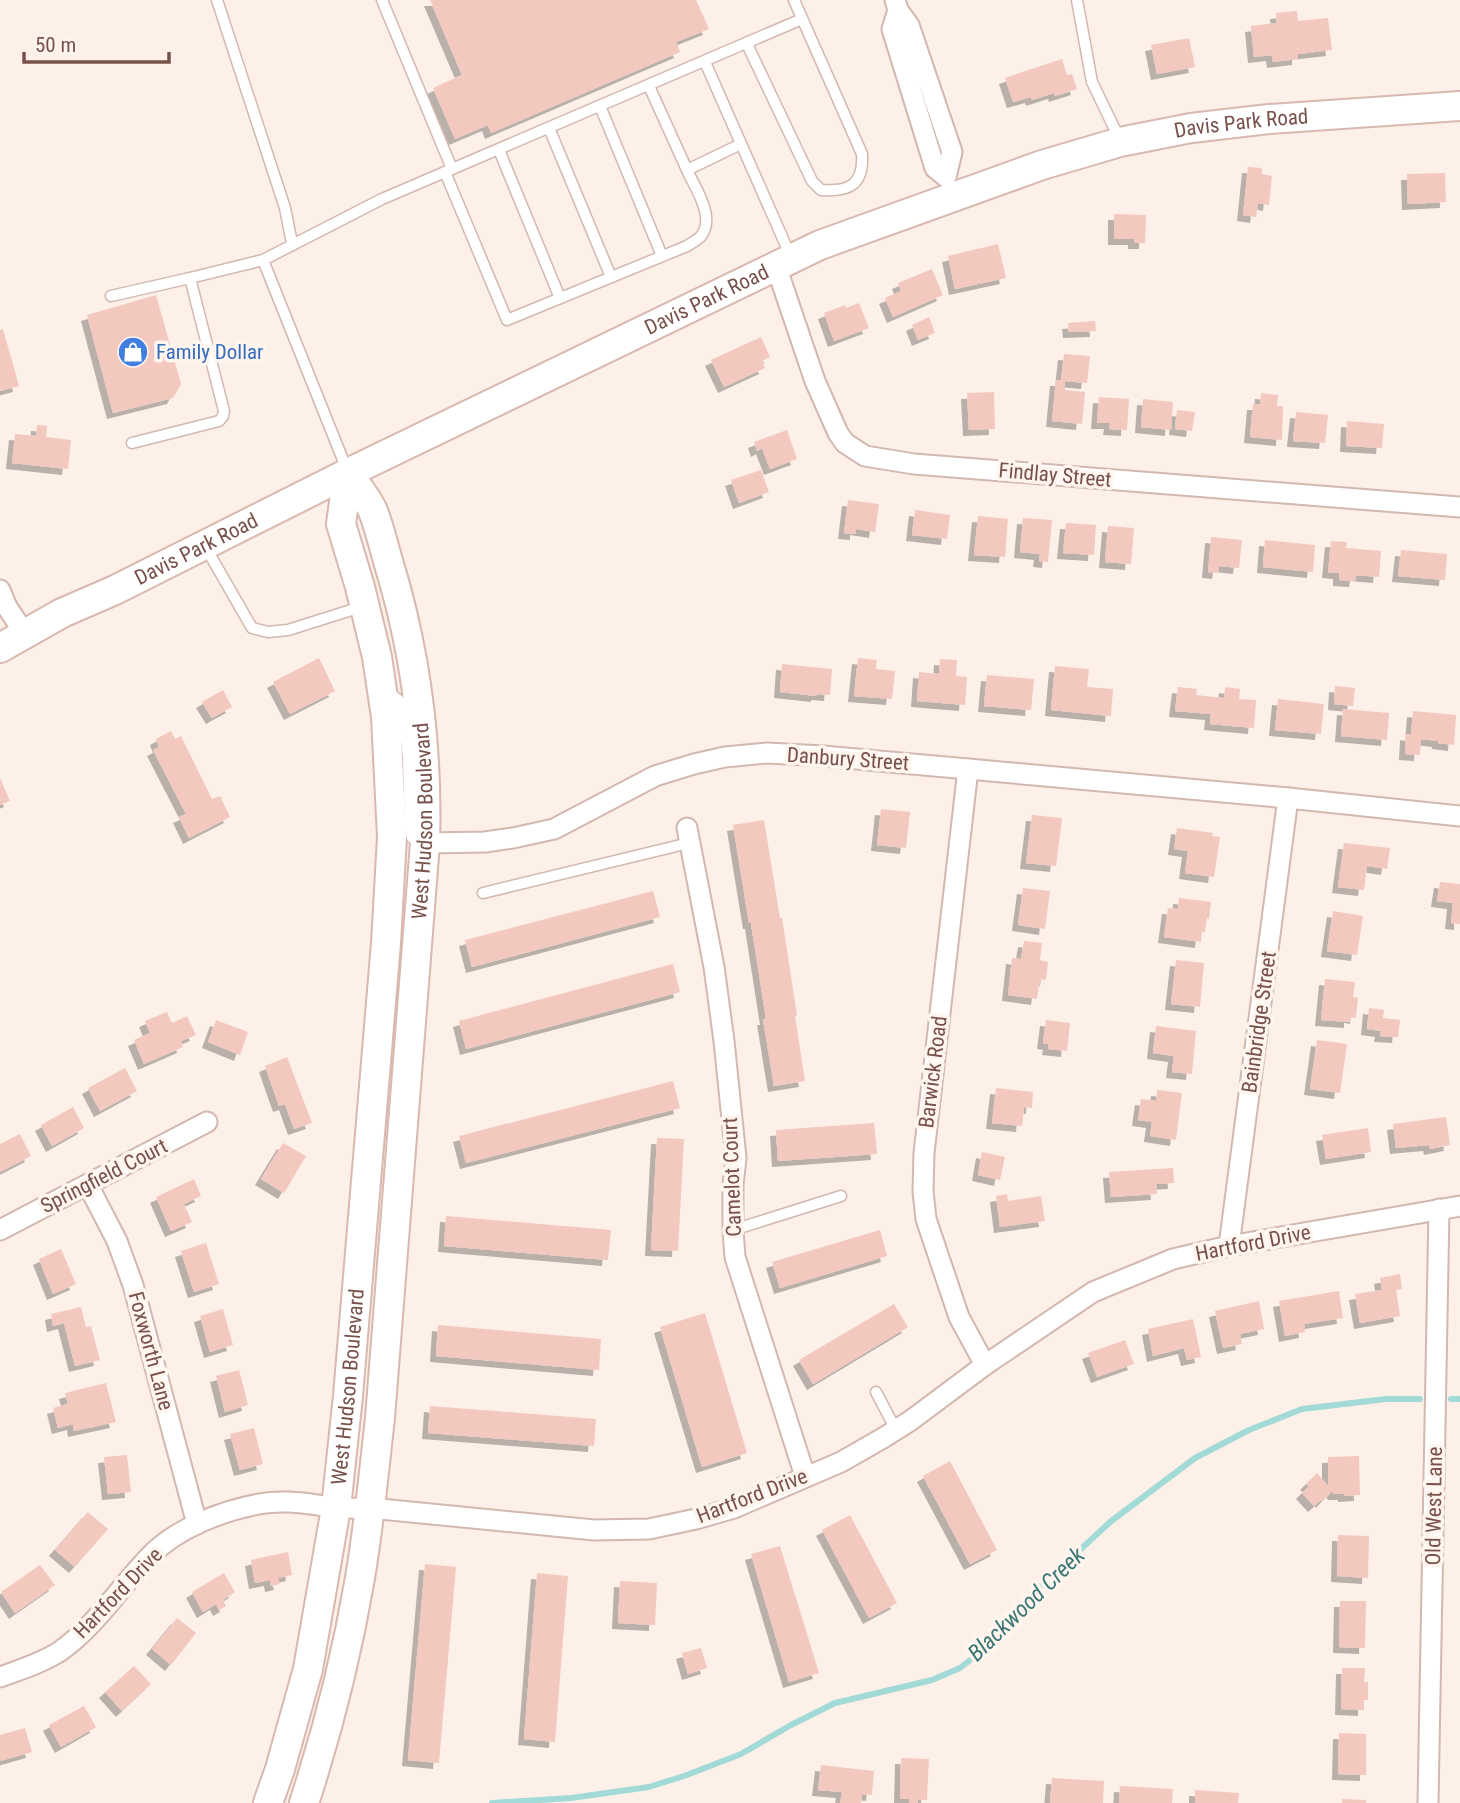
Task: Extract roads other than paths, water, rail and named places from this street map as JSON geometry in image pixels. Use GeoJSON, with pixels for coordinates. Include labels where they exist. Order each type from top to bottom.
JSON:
{"type":"FeatureCollection","features":[{"type":"Feature","properties":{"kind":"main road","name":"Davis Park Road"},"geometry":{"type":"LineString","coordinates":[[0,648],[62,613],[205,546],[348,473],[784,262],[951,186],[1042,165],[1120,142],[1191,128],[1269,119],[1460,106]]}},
{"type":"Feature","properties":{"kind":"main road","name":"West Hudson Boulevard"},"geometry":{"type":"LineString","coordinates":[[268,1803],[308,1669],[335,1507],[351,1360],[386,943],[392,836],[386,717],[377,656],[341,523],[348,473]]}},
{"type":"Feature","properties":{"kind":"main road","name":"West Hudson Boulevard"},"geometry":{"type":"LineString","coordinates":[[304,1803],[316,1768],[344,1660],[360,1580],[370,1508],[380,1418],[425,843],[424,751],[407,635],[396,586],[372,510],[348,473]]}},
{"type":"Feature","properties":{"kind":"street"},"geometry":{"type":"LineString","coordinates":[[896,5],[892,29],[935,168],[951,186]]}},
{"type":"Feature","properties":{"kind":"street","name":"Findlay Street"},"geometry":{"type":"LineString","coordinates":[[784,262],[815,381],[838,433],[845,443],[865,456],[914,464],[1460,507]]}},
{"type":"Feature","properties":{"kind":"street"},"geometry":{"type":"LineString","coordinates":[[0,590],[7,607],[26,634]]}},
{"type":"Feature","properties":{"kind":"street","name":"Danbury Street"},"geometry":{"type":"LineString","coordinates":[[425,843],[485,842],[554,829],[655,776],[725,757],[778,754],[1289,798],[1460,816]]}},
{"type":"Feature","properties":{"kind":"street","name":"Barwick Road"},"geometry":{"type":"LineString","coordinates":[[968,769],[924,1153],[923,1191],[926,1219],[935,1249],[960,1317],[985,1365]]}},
{"type":"Feature","properties":{"kind":"street","name":"Bainbridge Street"},"geometry":{"type":"LineString","coordinates":[[1229,1245],[1289,798]]}},
{"type":"Feature","properties":{"kind":"street","name":"Camelot Court"},"geometry":{"type":"LineString","coordinates":[[688,836],[714,967],[724,1041],[736,1158],[733,1185],[735,1257],[805,1476]]}},
{"type":"Feature","properties":{"kind":"street","name":"Springfield Court"},"geometry":{"type":"LineString","coordinates":[[0,1230],[207,1122]]}},
{"type":"Feature","properties":{"kind":"street","name":"Foxworth Lane"},"geometry":{"type":"LineString","coordinates":[[88,1185],[117,1241],[133,1285],[197,1524]]}},
{"type":"Feature","properties":{"kind":"street","name":"Hartford Drive"},"geometry":{"type":"LineString","coordinates":[[0,1677],[28,1667],[69,1643],[93,1623],[150,1556],[177,1534],[245,1507],[263,1503],[302,1502],[594,1530],[639,1530],[696,1519],[734,1508],[841,1462],[897,1430],[985,1365],[1093,1292],[1173,1259],[1229,1245],[1460,1206]]}},
{"type":"Feature","properties":{"kind":"street","name":"Old West Lane"},"geometry":{"type":"LineString","coordinates":[[1428,1803],[1439,1209]]}},
{"type":"Feature","properties":{"kind":"lane"},"geometry":{"type":"LineString","coordinates":[[218,0],[285,208],[292,243]]}},
{"type":"Feature","properties":{"kind":"lane"},"geometry":{"type":"LineString","coordinates":[[382,0],[507,320],[687,246],[701,236],[707,222],[706,212],[649,86]]}},
{"type":"Feature","properties":{"kind":"lane"},"geometry":{"type":"LineString","coordinates":[[747,44],[812,181],[821,190],[845,189],[858,179],[863,168],[862,154],[794,0]]}},
{"type":"Feature","properties":{"kind":"lane"},"geometry":{"type":"LineString","coordinates":[[1077,0],[1091,82],[1120,142]]}},
{"type":"Feature","properties":{"kind":"lane"},"geometry":{"type":"LineString","coordinates":[[111,296],[263,260],[382,199],[802,19]]}},
{"type":"Feature","properties":{"kind":"lane"},"geometry":{"type":"LineString","coordinates":[[705,62],[741,144],[784,262]]}},
{"type":"Feature","properties":{"kind":"lane"},"geometry":{"type":"LineString","coordinates":[[600,106],[662,256]]}},
{"type":"Feature","properties":{"kind":"lane"},"geometry":{"type":"LineString","coordinates":[[549,128],[611,277]]}},
{"type":"Feature","properties":{"kind":"lane"},"geometry":{"type":"LineString","coordinates":[[687,170],[741,144]]}},
{"type":"Feature","properties":{"kind":"lane"},"geometry":{"type":"LineString","coordinates":[[499,150],[560,298]]}},
{"type":"Feature","properties":{"kind":"lane"},"geometry":{"type":"LineString","coordinates":[[263,260],[348,473]]}},
{"type":"Feature","properties":{"kind":"lane"},"geometry":{"type":"LineString","coordinates":[[132,443],[219,421],[223,416],[224,411],[190,278]]}},
{"type":"Feature","properties":{"kind":"lane"},"geometry":{"type":"LineString","coordinates":[[205,546],[252,628],[268,632],[288,630],[365,605]]}},
{"type":"Feature","properties":{"kind":"lane"},"geometry":{"type":"LineString","coordinates":[[382,687],[400,701],[408,758],[410,829],[412,838],[425,843]]}},
{"type":"Feature","properties":{"kind":"lane"},"geometry":{"type":"LineString","coordinates":[[483,892],[688,836]]}},
{"type":"Feature","properties":{"kind":"lane"},"geometry":{"type":"LineString","coordinates":[[733,1230],[841,1196]]}},
{"type":"Feature","properties":{"kind":"lane"},"geometry":{"type":"LineString","coordinates":[[876,1392],[897,1430]]}},
{"type":"Feature","properties":{"kind":"waterway","name":"Blackwood Creek"},"geometry":{"type":"LineString","coordinates":[[492,1803],[571,1798],[649,1787],[741,1754],[835,1703],[932,1680],[960,1668],[979,1653],[1039,1588],[1110,1522],[1195,1458],[1249,1430],[1302,1409],[1386,1399],[1420,1399]]}},
{"type":"Feature","properties":{"kind":"waterway","name":"Blackwood Creek"},"geometry":{"type":"LineString","coordinates":[[1451,1399],[1460,1399]]}},
{"type":"Feature","properties":{"kind":"place","name":"Family Dollar"},"geometry":{"type":"Point","coordinates":[133,352]}}]}
